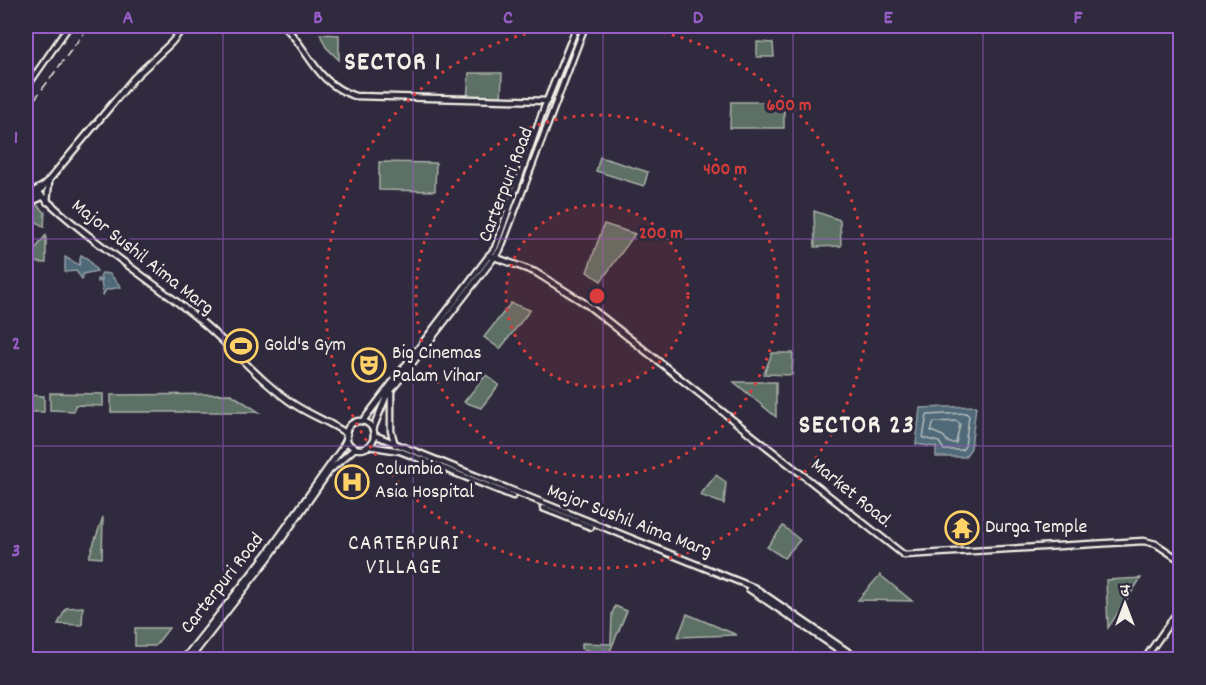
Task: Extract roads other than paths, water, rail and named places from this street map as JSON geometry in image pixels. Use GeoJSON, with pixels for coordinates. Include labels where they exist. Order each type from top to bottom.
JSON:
{"type":"FeatureCollection","features":[{"type":"Feature","properties":{"kind":"street"},"geometry":{"type":"LineString","coordinates":[[26,88],[69,26]]}},
{"type":"Feature","properties":{"kind":"street"},"geometry":{"type":"LineString","coordinates":[[26,202],[39,195],[134,78],[171,43],[184,26]]}},
{"type":"Feature","properties":{"kind":"street"},"geometry":{"type":"LineString","coordinates":[[284,26],[323,79],[335,88],[355,96],[553,103]]}},
{"type":"Feature","properties":{"kind":"street","name":"Carterpuri Road"},"geometry":{"type":"LineString","coordinates":[[363,421],[492,256],[547,101],[577,26]]}},
{"type":"Feature","properties":{"kind":"street","name":"Carterpuri Road"},"geometry":{"type":"LineString","coordinates":[[373,432],[381,408],[392,390],[510,229],[553,103],[585,26]]}},
{"type":"Feature","properties":{"kind":"street"},"geometry":{"type":"LineString","coordinates":[[26,196],[47,183]]}},
{"type":"Feature","properties":{"kind":"street"},"geometry":{"type":"LineString","coordinates":[[47,183],[48,202]]}},
{"type":"Feature","properties":{"kind":"street","name":"Major Sushil Aima Marg"},"geometry":{"type":"LineString","coordinates":[[39,195],[198,318],[293,403],[332,423],[347,436]]}},
{"type":"Feature","properties":{"kind":"street","name":"Market Road."},"geometry":{"type":"LineString","coordinates":[[492,256],[535,272],[586,304],[903,555],[1144,541],[1156,544],[1180,560]]}},
{"type":"Feature","properties":{"kind":"street"},"geometry":{"type":"LineString","coordinates":[[392,390],[391,431],[395,445]]}},
{"type":"Feature","properties":{"kind":"street"},"geometry":{"type":"LineString","coordinates":[[363,421],[373,432],[368,446],[355,448],[347,436],[350,427],[363,421]]}},
{"type":"Feature","properties":{"kind":"street","name":"Major Sushil Aima Marg"},"geometry":{"type":"LineString","coordinates":[[332,423],[350,427]]}},
{"type":"Feature","properties":{"kind":"street","name":"Major Sushil Aima Marg"},"geometry":{"type":"LineString","coordinates":[[373,432],[395,445],[755,588],[860,660]]}},
{"type":"Feature","properties":{"kind":"street","name":"Carterpuri Road"},"geometry":{"type":"LineString","coordinates":[[183,660],[267,554],[342,448],[347,436]]}},
{"type":"Feature","properties":{"kind":"street","name":"Major Sushil Aima Marg"},"geometry":{"type":"LineString","coordinates":[[368,446],[407,454],[744,587],[763,597],[854,660]]}},
{"type":"Feature","properties":{"kind":"street","name":"Carterpuri Road"},"geometry":{"type":"LineString","coordinates":[[189,660],[270,556],[330,470],[355,448]]}},
{"type":"Feature","properties":{"kind":"street"},"geometry":{"type":"LineString","coordinates":[[1144,660],[1180,608]]}},
{"type":"Feature","properties":{"kind":"water"},"geometry":{"type":"Polygon","coordinates":[[[81,255],[88,259],[97,271],[83,274],[82,279],[76,271],[65,272],[65,257],[79,265],[81,255]]]}},
{"type":"Feature","properties":{"kind":"water"},"geometry":{"type":"Polygon","coordinates":[[[102,273],[110,274],[121,287],[106,290],[103,295],[101,281],[97,282],[97,279],[102,280],[100,276],[102,273]]]}},
{"type":"Feature","properties":{"kind":"water"},"geometry":{"type":"Polygon","coordinates":[[[976,406],[971,448],[965,457],[936,457],[936,447],[916,444],[920,408],[976,406]]]}},
{"type":"Feature","properties":{"kind":"railway"},"geometry":{"type":"LineString","coordinates":[[26,111],[89,26]]}},
{"type":"Feature","properties":{"kind":"place","name":"Gold's Gym"},"geometry":{"type":"Point","coordinates":[241,346]}},
{"type":"Feature","properties":{"kind":"place","name":"Big Cinemas Palam Vihar"},"geometry":{"type":"Point","coordinates":[369,365]}},
{"type":"Feature","properties":{"kind":"place","name":"Columbia Asia Hospital"},"geometry":{"type":"Point","coordinates":[352,482]}},
{"type":"Feature","properties":{"kind":"place","name":"Durga Temple"},"geometry":{"type":"Point","coordinates":[962,528]}},
{"type":"Feature","properties":{"kind":"district","name":"SECTOR 1"},"geometry":{"type":"Point","coordinates":[393,63]}},
{"type":"Feature","properties":{"kind":"district","name":"SECTOR 23"},"geometry":{"type":"Point","coordinates":[857,426]}},
{"type":"Feature","properties":{"kind":"district","name":"CARTERPURI VILLAGE"},"geometry":{"type":"Point","coordinates":[404,557]}}]}
